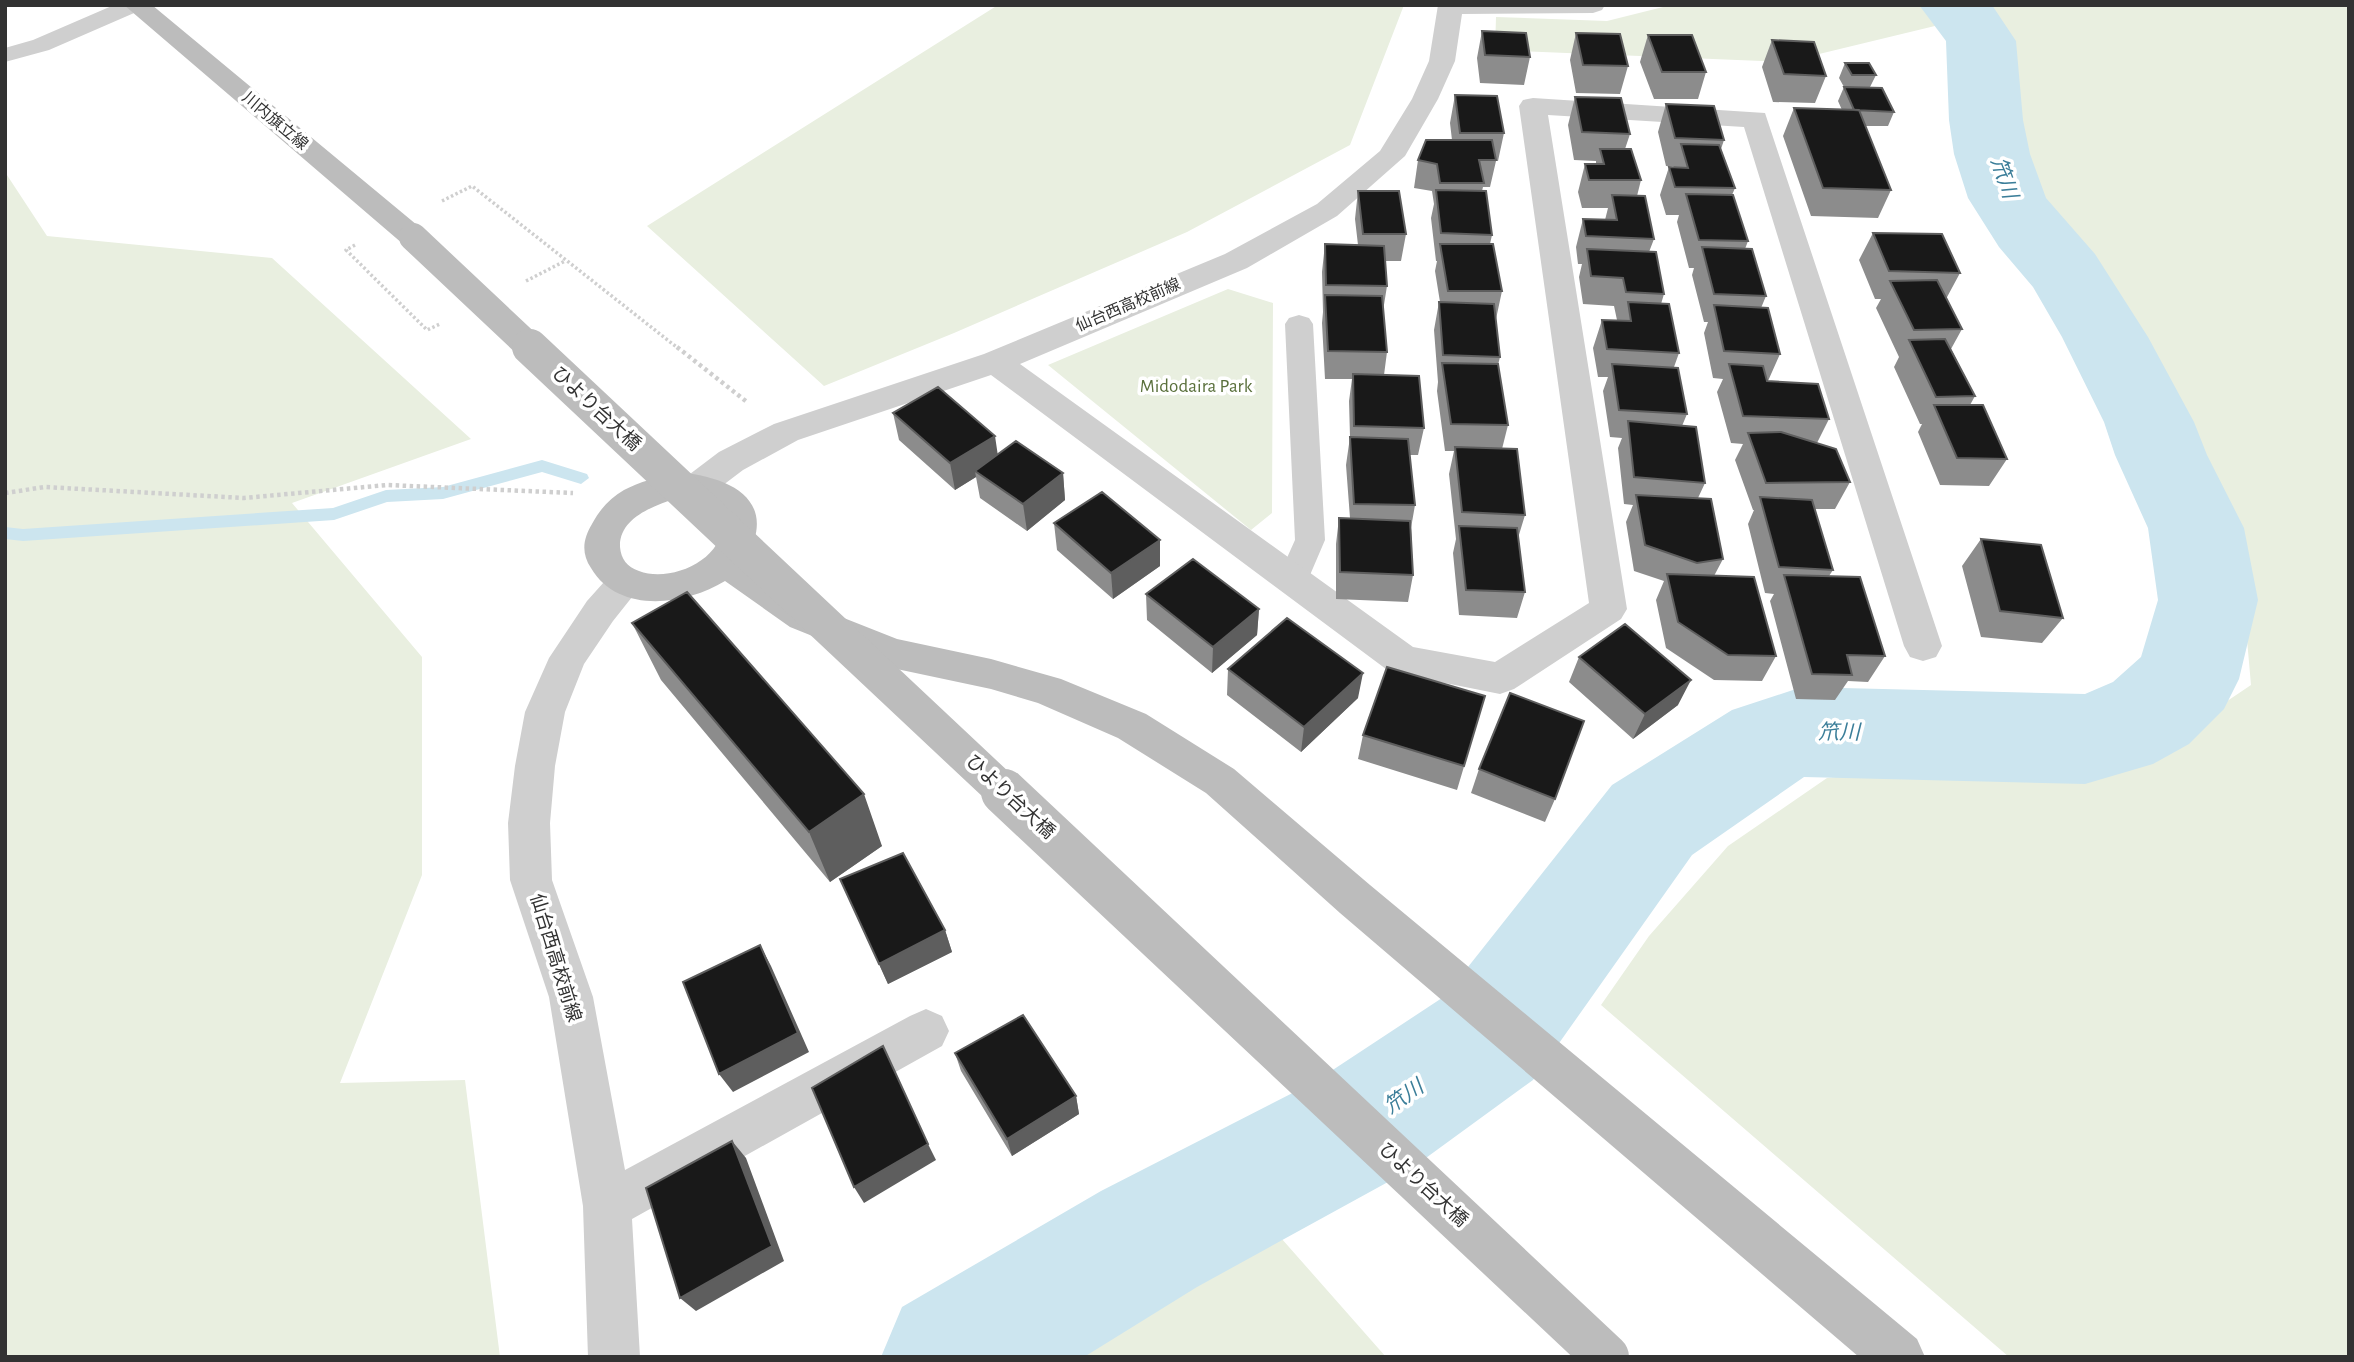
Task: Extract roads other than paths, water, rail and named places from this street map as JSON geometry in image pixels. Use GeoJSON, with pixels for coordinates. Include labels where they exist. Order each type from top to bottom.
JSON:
{"type":"FeatureCollection","features":[{"type":"Feature","properties":{"kind":"street","name":"川内旗立線"},"geometry":{"type":"LineString","coordinates":[[134,5],[413,237]]}},
{"type":"Feature","properties":{"kind":"street"},"geometry":{"type":"LineString","coordinates":[[1451,6],[1593,5]]}},
{"type":"Feature","properties":{"kind":"street","name":"仙台西高校前線"},"geometry":{"type":"LineString","coordinates":[[698,486],[731,461],[786,432],[995,362],[1236,261],[1326,210],[1391,156],[1425,99],[1442,61],[1451,6]]}},
{"type":"Feature","properties":{"kind":"street"},"geometry":{"type":"LineString","coordinates":[[995,362],[1403,661],[1500,678],[1608,609],[1533,106],[1755,119],[1923,646]]}},
{"type":"Feature","properties":{"kind":"street","name":"ひより台大橋"},"geometry":{"type":"LineString","coordinates":[[413,237],[1606,1357]]}},
{"type":"Feature","properties":{"kind":"street"},"geometry":{"type":"LineString","coordinates":[[676,485],[698,486],[716,491],[731,501],[740,514],[741,530],[736,546],[724,562],[706,575],[683,584],[659,588],[636,586],[626,582],[605,565],[600,549],[604,531],[614,515],[632,500],[653,490],[676,485]]}},
{"type":"Feature","properties":{"kind":"street"},"geometry":{"type":"LineString","coordinates":[[724,562],[803,617],[892,653],[991,674],[1047,690],[1132,726],[1220,781],[1355,899],[1899,1357]]}},
{"type":"Feature","properties":{"kind":"street","name":"仙台西高校前線"},"geometry":{"type":"LineString","coordinates":[[614,1357],[607,1206],[571,998],[531,880],[529,823],[535,766],[545,712],[568,658],[600,611],[626,582]]}},
{"type":"Feature","properties":{"kind":"street"},"geometry":{"type":"LineString","coordinates":[[607,1206],[926,1031]]}},
{"type":"Feature","properties":{"kind":"lane"},"geometry":{"type":"LineString","coordinates":[[5,55],[41,45],[134,5]]}},
{"type":"Feature","properties":{"kind":"lane"},"geometry":{"type":"LineString","coordinates":[[1293,580],[1310,540],[1299,324]]}},
{"type":"Feature","properties":{"kind":"waterway","name":"笊川"},"geometry":{"type":"LineString","coordinates":[[952,1357],[1149,1239],[1362,1126],[1489,1038],[1652,820],[1770,742],[1802,732],[1840,731],[2085,739],[2115,732],[2151,713],[2187,679],[2208,600],[2196,528],[2161,455],[2149,422],[2105,337],[2066,273],[2027,229],[2007,198],[1992,154],[1986,120],[1981,41],[1969,21],[1953,5]]}},
{"type":"Feature","properties":{"kind":"waterway"},"geometry":{"type":"LineString","coordinates":[[5,533],[23,535],[334,514],[386,496],[443,493],[542,466],[581,478]]}},
{"type":"Feature","properties":{"kind":"park label","name":"Midodaira Park"},"geometry":{"type":"Point","coordinates":[1196,386]}}]}
